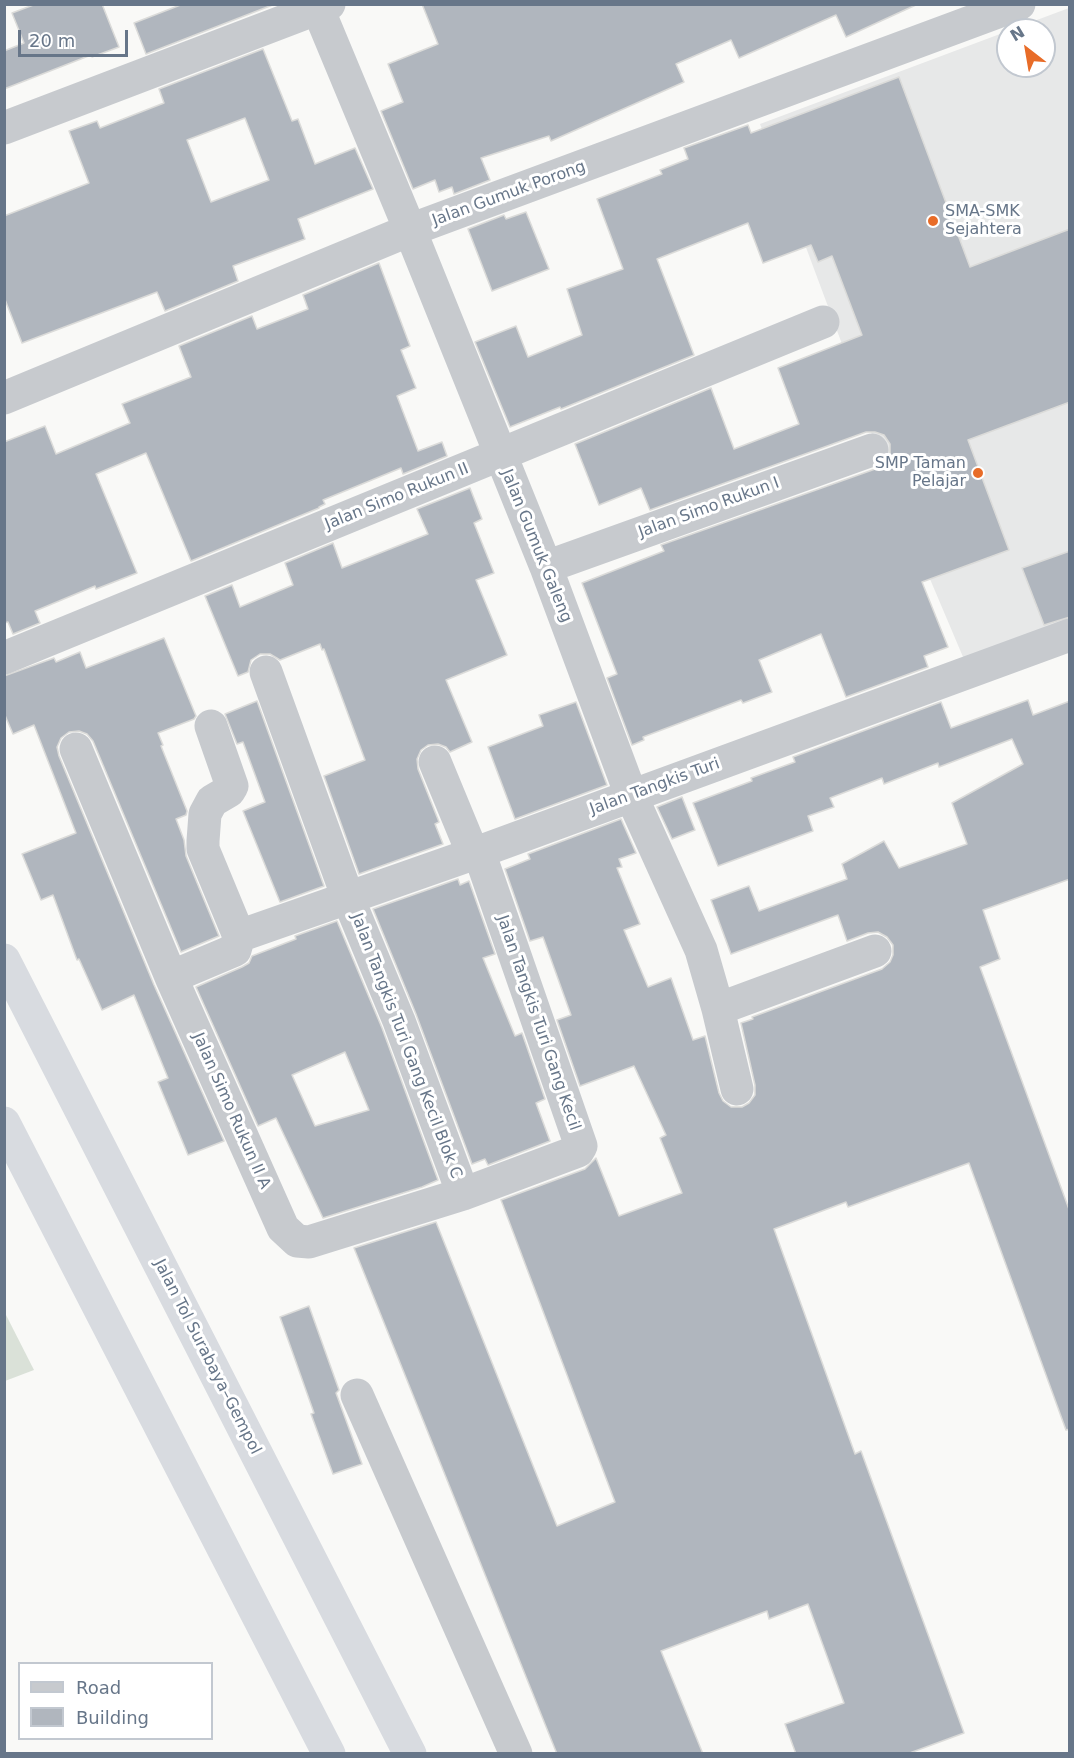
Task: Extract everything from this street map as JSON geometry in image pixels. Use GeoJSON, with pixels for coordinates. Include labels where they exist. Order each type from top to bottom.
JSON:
{"type":"FeatureCollection","features":[{"type":"Feature","properties":{"kind":"highway","name":"Jalan Tol Surabaya–Gempol"},"geometry":{"type":"LineString","coordinates":[[4,960],[410,1754]]}},
{"type":"Feature","properties":{"kind":"highway"},"geometry":{"type":"LineString","coordinates":[[4,1123],[329,1754]]}},
{"type":"Feature","properties":{"kind":"street","name":"Jalan Gumuk Porong"},"geometry":{"type":"LineString","coordinates":[[4,398],[410,230],[1019,4]]}},
{"type":"Feature","properties":{"kind":"street","name":"Jalan Gumuk Galeng"},"geometry":{"type":"LineString","coordinates":[[321,6],[546,567],[632,795],[701,950],[737,1089]]}},
{"type":"Feature","properties":{"kind":"street"},"geometry":{"type":"LineString","coordinates":[[4,128],[321,6]]}},
{"type":"Feature","properties":{"kind":"street","name":"Jalan Simo Rukun II"},"geometry":{"type":"LineString","coordinates":[[4,658],[823,322]]}},
{"type":"Feature","properties":{"kind":"street","name":"Jalan Simo Rukun I"},"geometry":{"type":"LineString","coordinates":[[546,567],[872,450]]}},
{"type":"Feature","properties":{"kind":"street","name":"Jalan Tangkis Turi"},"geometry":{"type":"LineString","coordinates":[[239,936],[476,853],[1070,635]]}},
{"type":"Feature","properties":{"kind":"street","name":"Jalan Tangkis Turi Gang Kecil Blok C"},"geometry":{"type":"LineString","coordinates":[[266,672],[348,898],[399,1021],[463,1194]]}},
{"type":"Feature","properties":{"kind":"street"},"geometry":{"type":"LineString","coordinates":[[171,977],[232,952],[237,947],[239,936],[203,849],[205,814],[212,801],[229,791],[232,786],[211,726]]}},
{"type":"Feature","properties":{"kind":"street","name":"Jalan Simo Rukun II A"},"geometry":{"type":"LineString","coordinates":[[76,749],[171,977],[284,1228],[297,1241]]}},
{"type":"Feature","properties":{"kind":"street"},"geometry":{"type":"LineString","coordinates":[[435,762],[476,853]]}},
{"type":"Feature","properties":{"kind":"street","name":"Jalan Tangkis Turi Gang Kecil"},"geometry":{"type":"LineString","coordinates":[[297,1241],[309,1242],[463,1194],[578,1151],[581,1146],[476,853]]}},
{"type":"Feature","properties":{"kind":"street"},"geometry":{"type":"LineString","coordinates":[[718,1009],[875,951]]}},
{"type":"Feature","properties":{"kind":"street"},"geometry":{"type":"LineString","coordinates":[[357,1395],[516,1754]]}},
{"type":"Feature","properties":{"kind":"shaded area","name":"SMA-SMK Sejahtera"},"geometry":{"type":"Polygon","coordinates":[[[1069,8],[1069,317],[861,395],[760,124],[996,36],[996,78],[1056,78],[1056,18],[1042,18],[1069,8]]]}},
{"type":"Feature","properties":{"kind":"shaded area","name":"SMP Taman Pelajar"},"geometry":{"type":"Polygon","coordinates":[[[1069,329],[1069,625],[966,664],[858,399],[1069,329]]]}},
{"type":"Feature","properties":{"kind":"shaded area"},"geometry":{"type":"Polygon","coordinates":[[[5,1313],[34,1370],[4,1381],[5,1313]]]}},
{"type":"Feature","properties":{"kind":"building"},"geometry":{"type":"Polygon","coordinates":[[[36,4],[102,4],[119,47],[92,57],[91,55],[4,89],[4,51],[24,43],[12,13],[36,4]]]}},
{"type":"Feature","properties":{"kind":"building"},"geometry":{"type":"Polygon","coordinates":[[[183,4],[275,4],[146,54],[134,23],[183,4]]]}},
{"type":"Feature","properties":{"kind":"building"},"geometry":{"type":"Polygon","coordinates":[[[422,4],[918,4],[846,37],[836,15],[739,58],[731,40],[676,64],[684,82],[551,141],[549,136],[481,158],[490,180],[454,194],[452,187],[439,192],[435,180],[413,189],[381,111],[403,102],[388,64],[438,44],[422,4]]]}},
{"type":"Feature","properties":{"kind":"building"},"geometry":{"type":"Polygon","coordinates":[[[263,49],[292,121],[298,119],[315,164],[355,148],[373,189],[298,219],[305,239],[233,266],[238,281],[165,311],[157,292],[22,343],[4,297],[4,216],[89,183],[69,131],[97,121],[100,128],[164,103],[159,89],[263,49]],[[245,118],[187,140],[211,202],[269,180],[245,118]]]}},
{"type":"Feature","properties":{"kind":"building"},"geometry":{"type":"Polygon","coordinates":[[[899,77],[970,267],[1070,229],[1070,402],[968,440],[1009,550],[922,582],[948,647],[924,656],[928,667],[846,697],[821,634],[759,660],[772,692],[743,703],[741,700],[643,737],[644,740],[632,745],[607,678],[617,674],[582,583],[664,551],[661,545],[878,468],[887,462],[890,444],[884,435],[866,432],[650,510],[641,488],[599,505],[575,444],[711,388],[734,449],[799,424],[778,368],[862,335],[832,256],[818,262],[811,245],[763,263],[748,223],[657,259],[694,355],[561,409],[560,407],[510,427],[475,342],[516,326],[528,357],[582,335],[567,289],[623,269],[597,199],[662,174],[660,170],[688,159],[684,148],[748,125],[751,133],[899,77]]]}},
{"type":"Feature","properties":{"kind":"building"},"geometry":{"type":"Polygon","coordinates":[[[526,212],[549,269],[492,291],[468,229],[504,215],[506,219],[526,212]]]}},
{"type":"Feature","properties":{"kind":"building"},"geometry":{"type":"Polygon","coordinates":[[[379,263],[410,346],[401,350],[416,388],[397,396],[418,451],[442,442],[447,456],[403,474],[401,468],[323,500],[325,504],[319,508],[191,561],[146,453],[96,474],[137,573],[96,589],[95,586],[35,611],[40,623],[13,634],[8,622],[4,623],[4,442],[45,426],[56,454],[130,423],[122,404],[191,377],[179,346],[252,316],[257,329],[308,309],[303,295],[379,263]]]}},
{"type":"Feature","properties":{"kind":"building"},"geometry":{"type":"Polygon","coordinates":[[[470,488],[482,519],[474,523],[494,573],[476,580],[507,655],[446,680],[472,742],[450,752],[446,747],[438,744],[428,745],[421,750],[417,759],[418,769],[439,822],[435,824],[443,844],[359,874],[324,776],[365,760],[324,649],[322,650],[320,644],[280,660],[270,654],[260,654],[251,660],[248,672],[238,676],[205,596],[232,585],[240,607],[293,585],[285,563],[333,543],[342,568],[428,534],[417,509],[470,488]]]}},
{"type":"Feature","properties":{"kind":"building"},"geometry":{"type":"Polygon","coordinates":[[[1070,551],[1070,617],[1044,625],[1022,568],[1070,551]]]}},
{"type":"Feature","properties":{"kind":"building"},"geometry":{"type":"Polygon","coordinates":[[[164,638],[196,716],[194,719],[158,733],[187,811],[186,815],[176,819],[184,840],[186,856],[219,936],[181,952],[93,741],[87,734],[79,731],[69,732],[61,738],[57,747],[154,985],[224,1141],[188,1155],[158,1082],[168,1078],[134,995],[102,1010],[79,959],[77,960],[53,895],[41,900],[22,854],[76,833],[34,725],[13,734],[4,713],[4,676],[54,658],[56,662],[80,652],[86,668],[164,638]]]}},
{"type":"Feature","properties":{"kind":"building"},"geometry":{"type":"Polygon","coordinates":[[[1028,700],[1033,715],[1070,701],[1070,879],[983,910],[1000,959],[980,967],[1070,1212],[1070,1429],[1066,1430],[969,1163],[848,1207],[846,1202],[774,1229],[855,1454],[861,1451],[964,1733],[907,1754],[796,1754],[785,1724],[844,1703],[808,1604],[769,1619],[767,1611],[661,1651],[703,1754],[557,1754],[354,1248],[436,1222],[557,1526],[615,1502],[501,1200],[585,1169],[596,1158],[619,1216],[682,1193],[660,1138],[666,1135],[634,1066],[580,1086],[557,1020],[571,1015],[543,937],[530,941],[505,869],[530,859],[528,854],[621,819],[636,853],[619,859],[622,867],[617,868],[640,924],[624,930],[648,987],[671,978],[693,1040],[705,1036],[723,1101],[731,1107],[742,1107],[749,1103],[755,1095],[755,1085],[741,1023],[882,969],[890,962],[893,945],[887,937],[878,932],[868,933],[847,941],[838,915],[731,954],[711,900],[749,886],[759,911],[847,879],[842,864],[884,841],[899,868],[967,844],[952,803],[1023,764],[1012,739],[939,767],[938,763],[884,784],[882,778],[830,798],[834,807],[808,816],[813,831],[718,866],[693,803],[795,762],[793,757],[941,702],[951,728],[1028,700]]]}},
{"type":"Feature","properties":{"kind":"building"},"geometry":{"type":"Polygon","coordinates":[[[257,701],[324,886],[280,902],[243,811],[265,802],[243,742],[237,744],[225,714],[257,701]]]}},
{"type":"Feature","properties":{"kind":"building"},"geometry":{"type":"Polygon","coordinates":[[[576,702],[607,785],[515,819],[488,747],[543,726],[539,715],[576,702]]]}},
{"type":"Feature","properties":{"kind":"building"},"geometry":{"type":"Polygon","coordinates":[[[682,797],[695,830],[672,839],[657,807],[682,797]]]}},
{"type":"Feature","properties":{"kind":"building"},"geometry":{"type":"Polygon","coordinates":[[[458,879],[460,885],[469,881],[495,954],[483,958],[515,1036],[522,1033],[545,1099],[536,1103],[550,1141],[488,1165],[485,1159],[472,1164],[416,1014],[373,909],[458,879]]]}},
{"type":"Feature","properties":{"kind":"building"},"geometry":{"type":"Polygon","coordinates":[[[337,921],[382,1028],[438,1180],[323,1218],[276,1118],[258,1126],[196,987],[242,967],[249,963],[252,956],[296,939],[295,936],[337,921]],[[345,1052],[292,1075],[315,1126],[369,1110],[345,1052]]]}},
{"type":"Feature","properties":{"kind":"building"},"geometry":{"type":"Polygon","coordinates":[[[309,1306],[339,1390],[336,1393],[362,1464],[333,1474],[280,1317],[309,1306]]]}},
{"type":"Feature","properties":{"kind":"place","name":"SMA-SMK Sejahtera"},"geometry":{"type":"Point","coordinates":[933,221]}},
{"type":"Feature","properties":{"kind":"place","name":"SMP Taman Pelajar"},"geometry":{"type":"Point","coordinates":[978,473]}}]}
